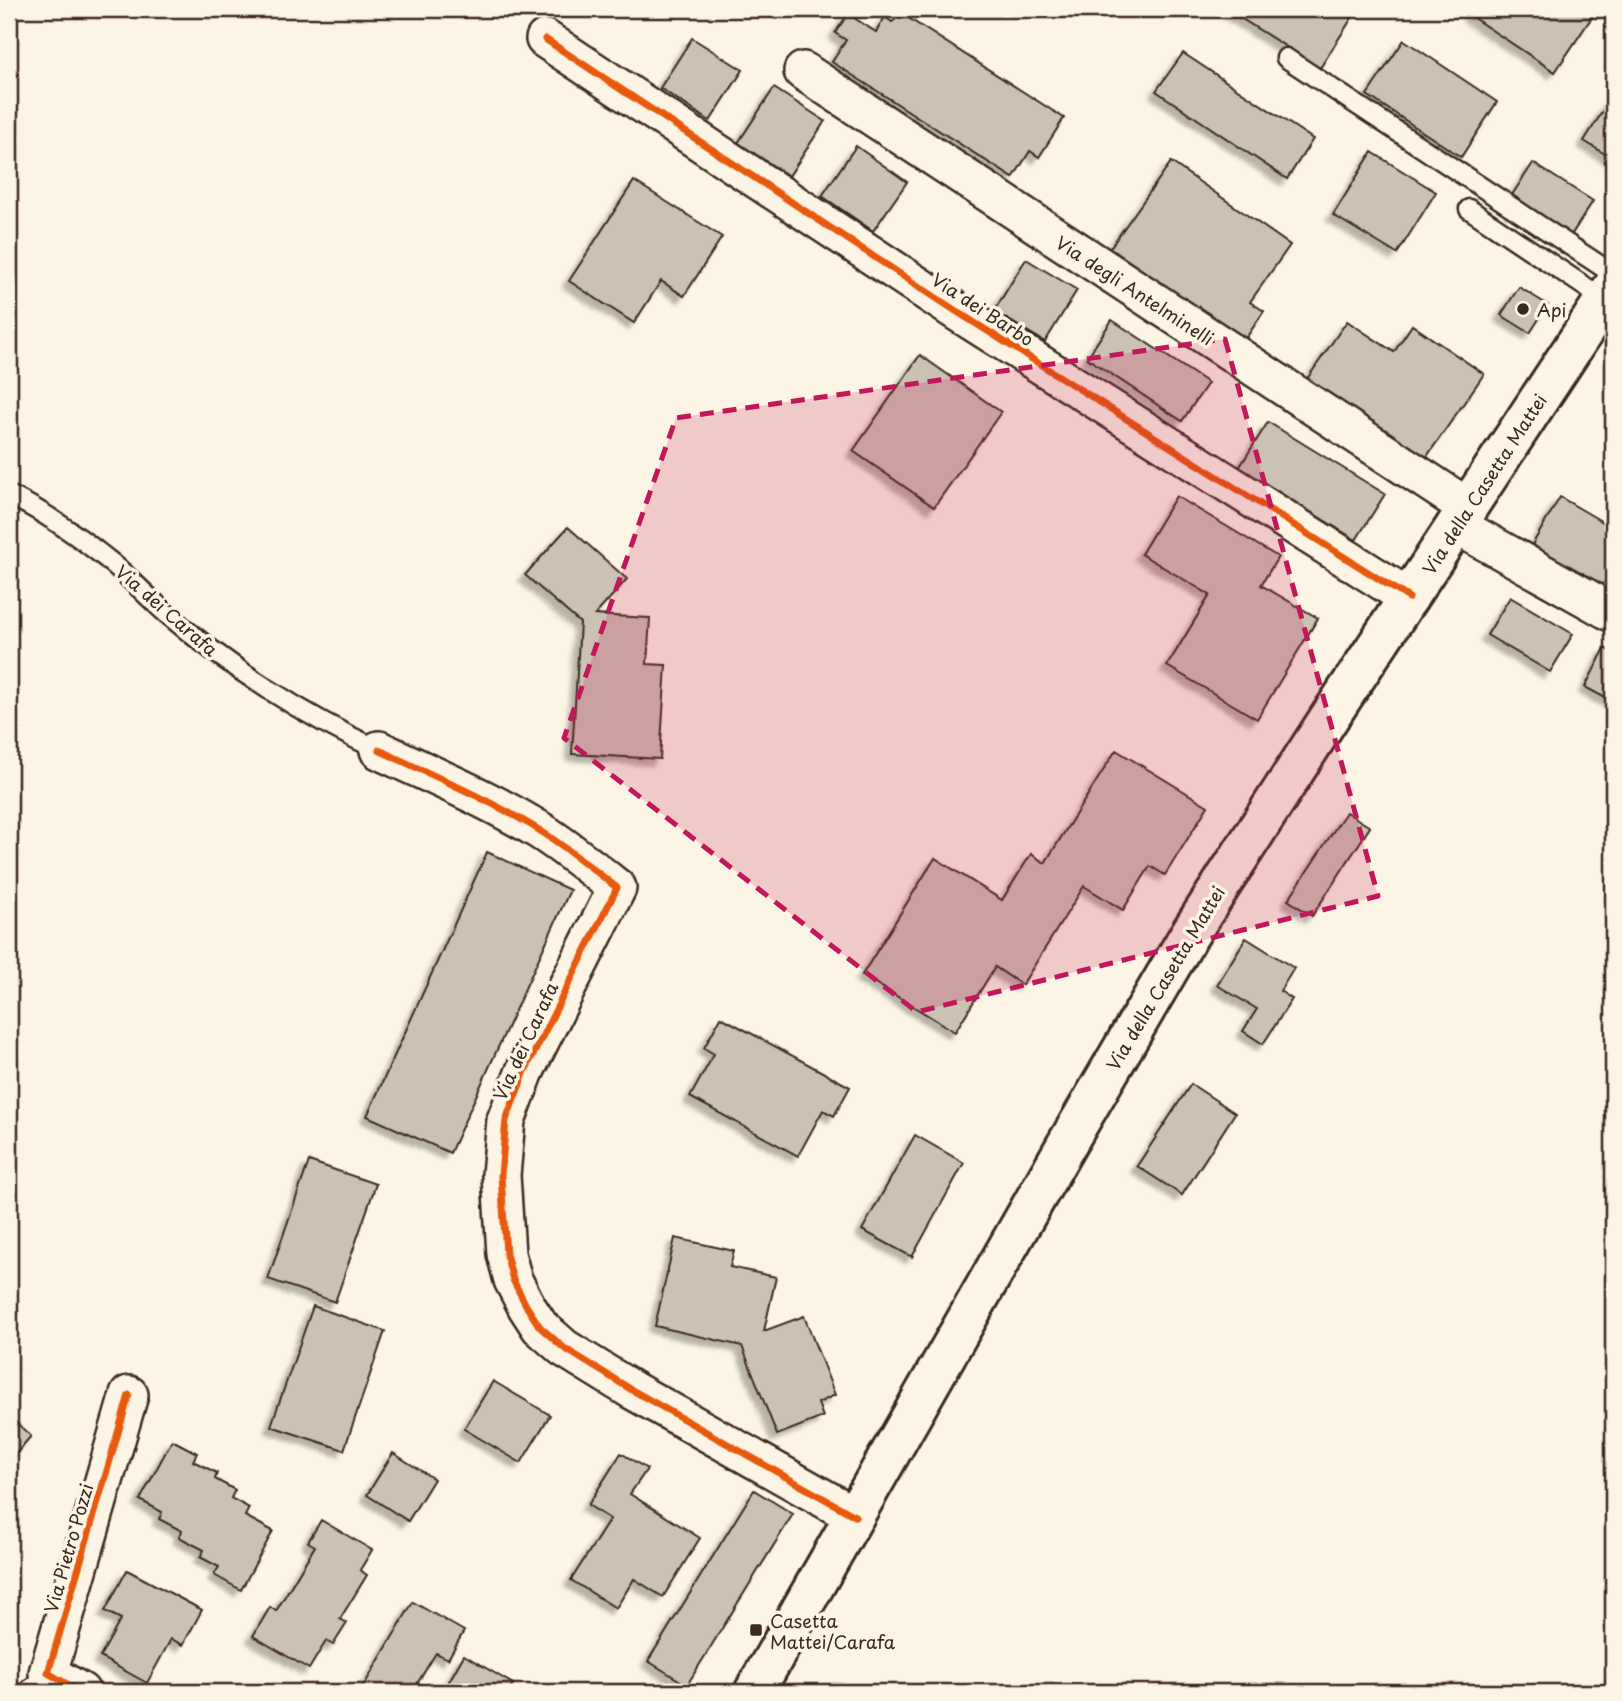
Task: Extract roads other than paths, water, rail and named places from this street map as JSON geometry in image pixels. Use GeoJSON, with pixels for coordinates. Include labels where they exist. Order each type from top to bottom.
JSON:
{"type":"FeatureCollection","features":[{"type":"Feature","properties":{"kind":"main road","name":"Via della Casetta Mattei"},"geometry":{"type":"LineString","coordinates":[[754,1692],[1189,934],[1611,287]]}},
{"type":"Feature","properties":{"kind":"street","name":"Via dei Barbo"},"geometry":{"type":"LineString","coordinates":[[545,39],[956,311],[1409,598]]}},
{"type":"Feature","properties":{"kind":"street","name":"Via degli Antelminelli"},"geometry":{"type":"LineString","coordinates":[[803,71],[1462,516],[1613,614]]}},
{"type":"Feature","properties":{"kind":"street","name":"Via dei Carafa"},"geometry":{"type":"LineString","coordinates":[[379,750],[538,829],[617,888],[525,1071],[506,1120],[501,1175],[506,1254],[513,1280],[527,1307],[540,1327],[564,1348],[632,1390],[855,1516]]}},
{"type":"Feature","properties":{"kind":"street","name":"Via Pietro Pozzi"},"geometry":{"type":"LineString","coordinates":[[81,1692],[37,1683],[129,1395]]}},
{"type":"Feature","properties":{"kind":"lane"},"geometry":{"type":"LineString","coordinates":[[1286,58],[1611,287]]}},
{"type":"Feature","properties":{"kind":"lane"},"geometry":{"type":"LineString","coordinates":[[1469,209],[1611,287]]}},
{"type":"Feature","properties":{"kind":"lane","name":"Via dei Carafa"},"geometry":{"type":"LineString","coordinates":[[9,495],[44,515],[112,563],[167,614],[234,667],[320,719],[379,750]]}},
{"type":"Feature","properties":{"kind":"place","name":"Api"},"geometry":{"type":"Point","coordinates":[1523,309]}},
{"type":"Feature","properties":{"kind":"place","name":"Casetta Mattei/Carafa"},"geometry":{"type":"Point","coordinates":[756,1630]}}]}
